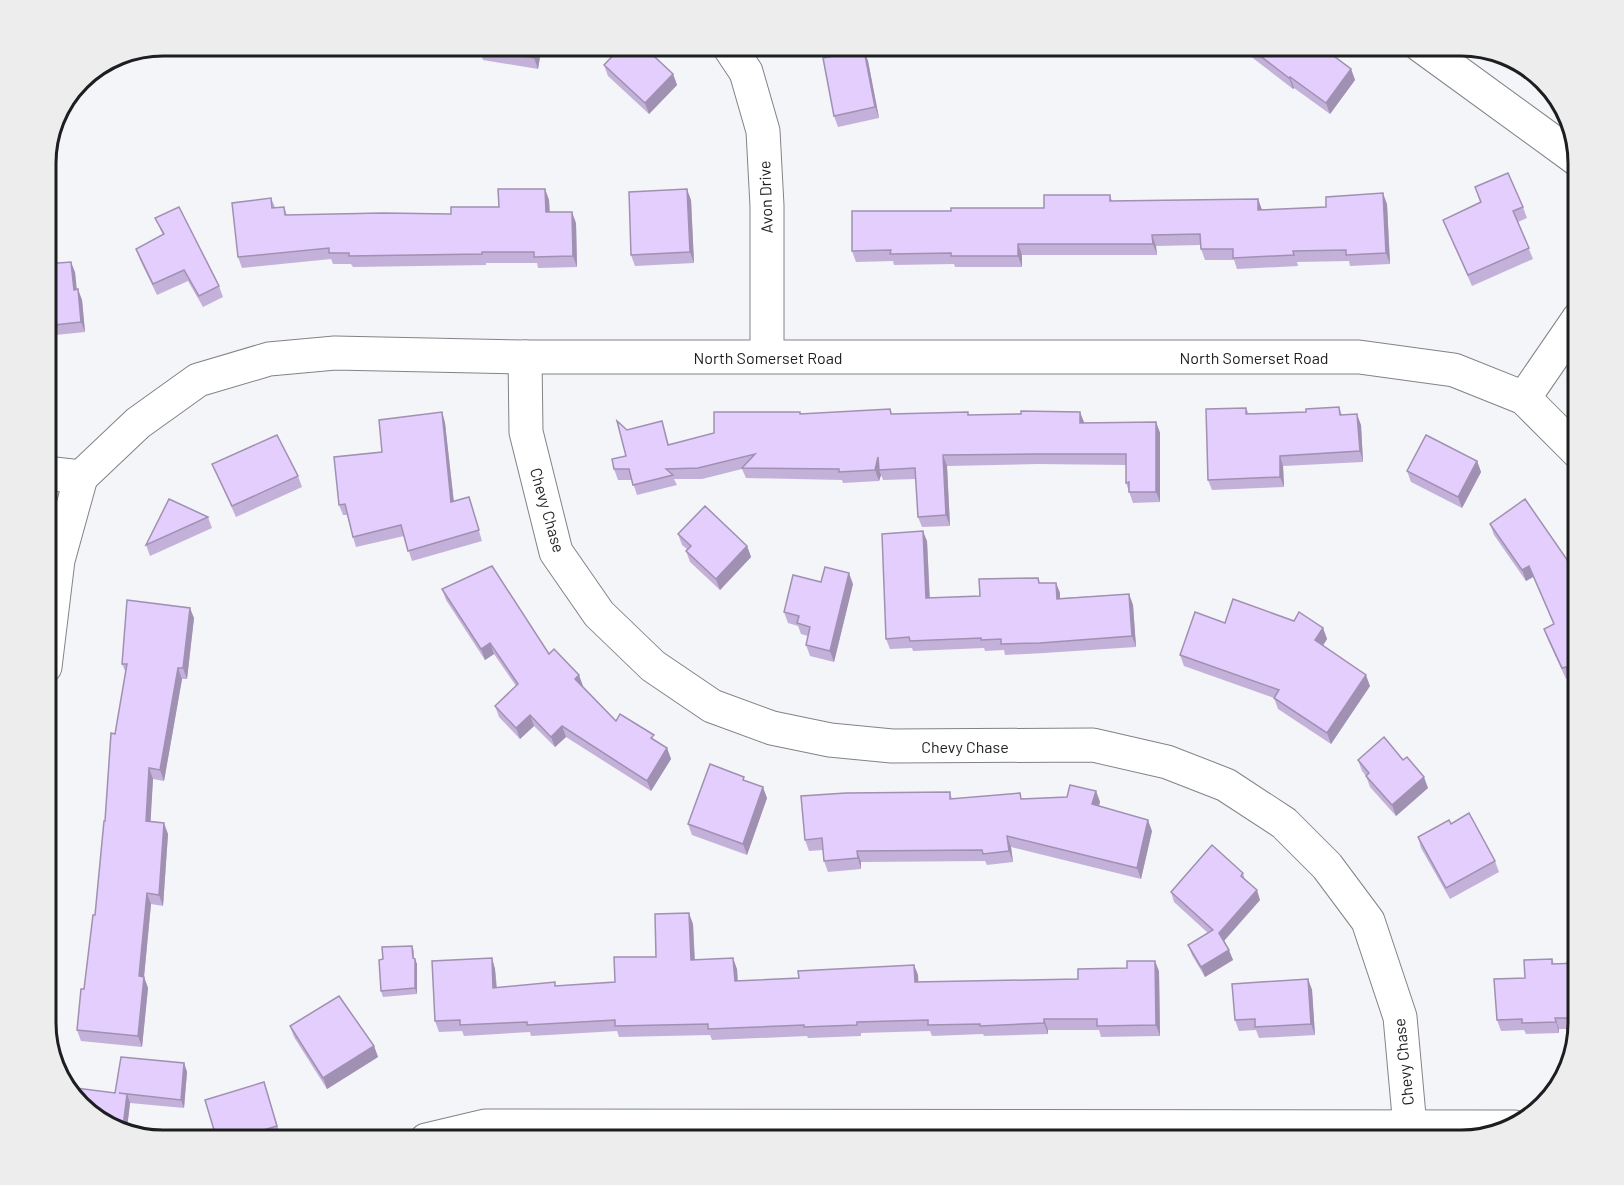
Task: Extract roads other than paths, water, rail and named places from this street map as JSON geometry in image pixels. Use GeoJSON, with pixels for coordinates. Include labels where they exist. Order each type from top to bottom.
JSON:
{"type":"FeatureCollection","features":[{"type":"Feature","properties":{"kind":"street","name":"Avon Drive"},"geometry":{"type":"LineString","coordinates":[[735,56],[746,72],[763,131],[767,206],[767,357]]}},
{"type":"Feature","properties":{"kind":"street"},"geometry":{"type":"LineString","coordinates":[[1435,56],[1568,153]]}},
{"type":"Feature","properties":{"kind":"street"},"geometry":{"type":"LineString","coordinates":[[1568,334],[1524,398],[1568,442]]}},
{"type":"Feature","properties":{"kind":"street","name":"North Somerset Road"},"geometry":{"type":"LineString","coordinates":[[81,477],[138,423],[198,380],[269,359],[335,352],[525,357],[1359,357],[1454,370],[1524,398]]}},
{"type":"Feature","properties":{"kind":"street","name":"Chevy Chase"},"geometry":{"type":"LineString","coordinates":[[525,357],[526,432],[556,552],[599,614],[653,666],[712,706],[772,728],[830,740],[892,746],[1093,745],[1167,762],[1226,785],[1284,823],[1327,866],[1368,921],[1400,1017],[1410,1127]]}},
{"type":"Feature","properties":{"kind":"street"},"geometry":{"type":"LineString","coordinates":[[56,474],[81,477],[58,560],[56,576]]}},
{"type":"Feature","properties":{"kind":"street"},"geometry":{"type":"LineString","coordinates":[[468,1130],[485,1126],[1482,1127]]}}]}
